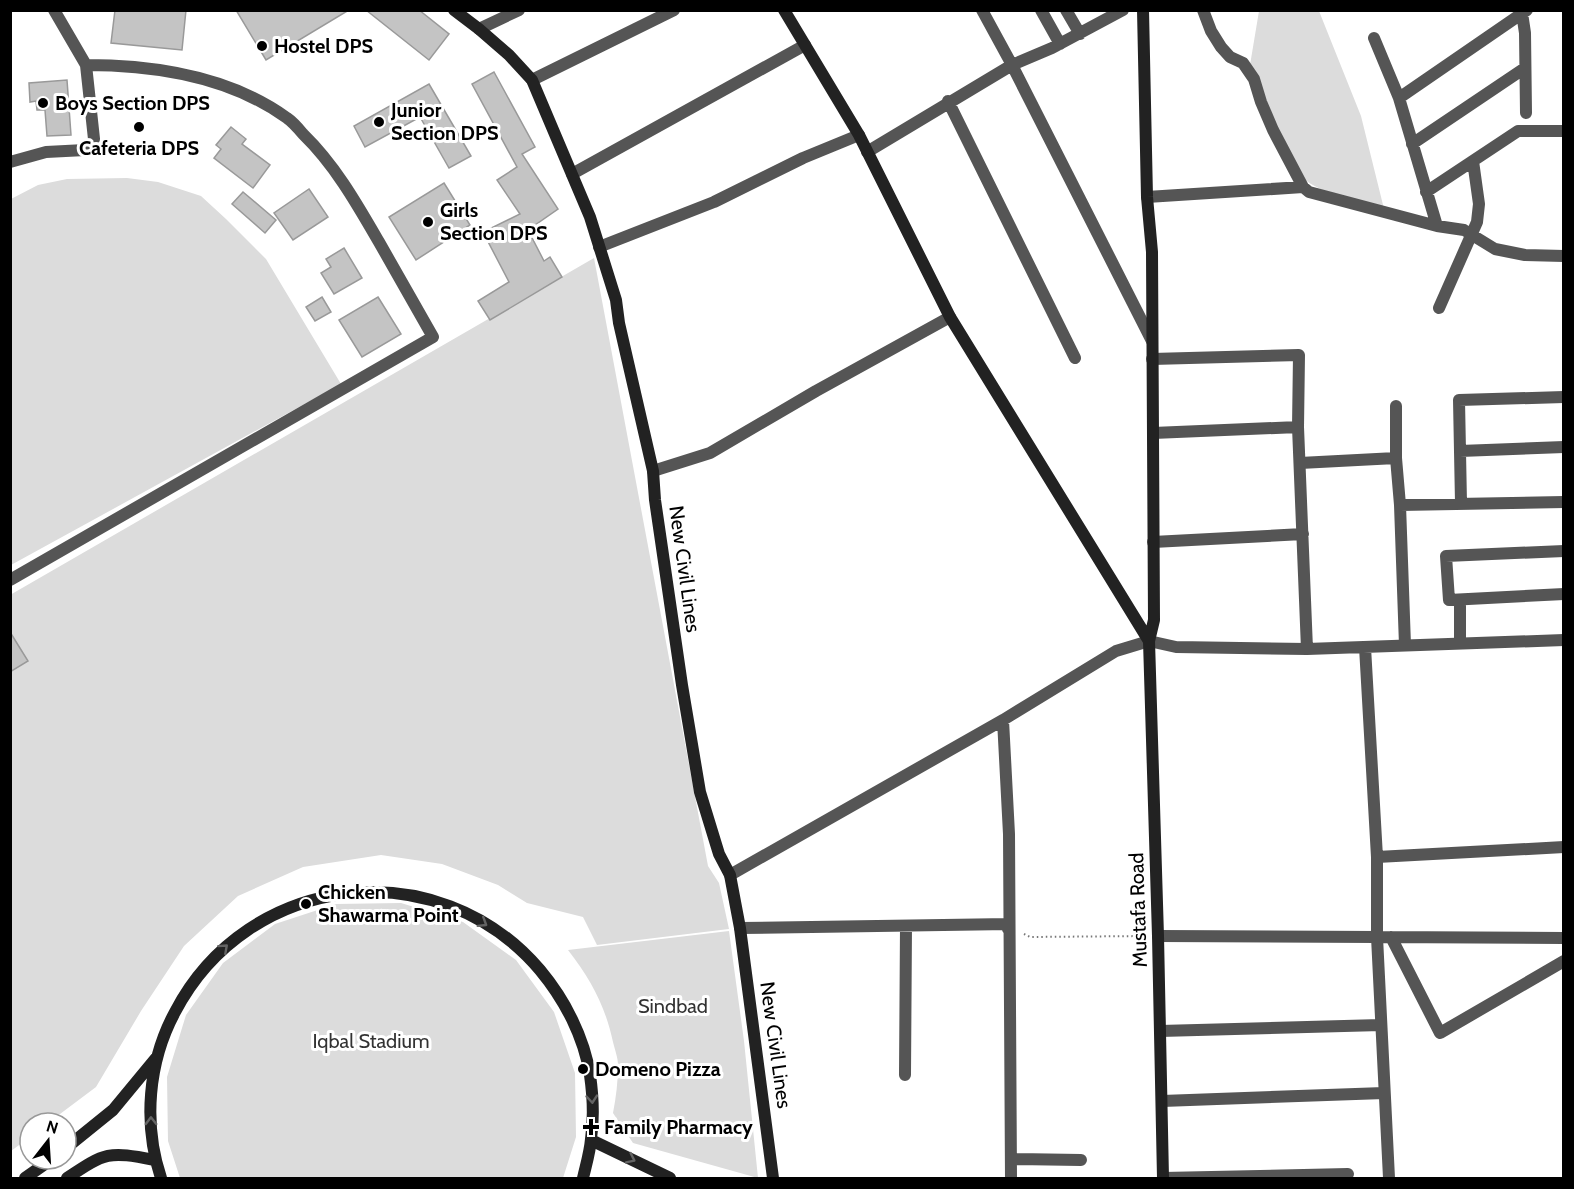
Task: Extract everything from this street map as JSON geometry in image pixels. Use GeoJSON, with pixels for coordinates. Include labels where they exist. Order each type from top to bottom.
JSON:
{"type":"FeatureCollection","features":[{"type":"Feature","properties":{"kind":"street"},"geometry":{"type":"LineString","coordinates":[[10,162],[46,152],[85,150],[94,139],[86,65],[54,10]]}},
{"type":"Feature","properties":{"kind":"street","name":"New Civil Lines"},"geometry":{"type":"LineString","coordinates":[[454,10],[479,29],[531,80],[590,217],[616,300],[619,323],[653,471],[655,500],[682,685],[700,792],[719,854],[730,875],[741,928],[774,1179]]}},
{"type":"Feature","properties":{"kind":"street"},"geometry":{"type":"LineString","coordinates":[[479,29],[519,10]]}},
{"type":"Feature","properties":{"kind":"street"},"geometry":{"type":"LineString","coordinates":[[531,80],[674,10]]}},
{"type":"Feature","properties":{"kind":"street"},"geometry":{"type":"LineString","coordinates":[[784,10],[859,135],[950,317],[1149,641]]}},
{"type":"Feature","properties":{"kind":"street"},"geometry":{"type":"LineString","coordinates":[[982,10],[1012,64],[1152,341]]}},
{"type":"Feature","properties":{"kind":"street"},"geometry":{"type":"LineString","coordinates":[[1041,10],[1060,44]]}},
{"type":"Feature","properties":{"kind":"street"},"geometry":{"type":"LineString","coordinates":[[1066,10],[1080,34]]}},
{"type":"Feature","properties":{"kind":"street"},"geometry":{"type":"LineString","coordinates":[[867,152],[1012,64],[1060,44],[1124,10]]}},
{"type":"Feature","properties":{"kind":"street","name":"Mustafa Road"},"geometry":{"type":"LineString","coordinates":[[1143,10],[1147,197],[1152,252],[1154,620],[1149,641],[1161,1031],[1163,1178]]}},
{"type":"Feature","properties":{"kind":"street"},"geometry":{"type":"LineString","coordinates":[[1203,10],[1211,31],[1221,47],[1230,57],[1243,63],[1254,79],[1273,130],[1303,187],[1309,192],[1437,226],[1464,230],[1495,249],[1525,255],[1563,256]]}},
{"type":"Feature","properties":{"kind":"street"},"geometry":{"type":"LineString","coordinates":[[1524,12],[1526,113]]}},
{"type":"Feature","properties":{"kind":"street"},"geometry":{"type":"LineString","coordinates":[[1399,98],[1524,12]]}},
{"type":"Feature","properties":{"kind":"street"},"geometry":{"type":"LineString","coordinates":[[1374,38],[1399,98],[1437,226]]}},
{"type":"Feature","properties":{"kind":"street"},"geometry":{"type":"LineString","coordinates":[[572,174],[805,45]]}},
{"type":"Feature","properties":{"kind":"street"},"geometry":{"type":"LineString","coordinates":[[10,580],[433,337],[355,201],[321,151],[288,118],[245,93],[206,79],[163,70],[86,65]]}},
{"type":"Feature","properties":{"kind":"street"},"geometry":{"type":"LineString","coordinates":[[1412,144],[1525,68]]}},
{"type":"Feature","properties":{"kind":"street"},"geometry":{"type":"LineString","coordinates":[[948,101],[1075,358]]}},
{"type":"Feature","properties":{"kind":"street"},"geometry":{"type":"LineString","coordinates":[[1426,192],[1518,131],[1563,131]]}},
{"type":"Feature","properties":{"kind":"street"},"geometry":{"type":"LineString","coordinates":[[599,247],[714,202],[803,158],[859,135]]}},
{"type":"Feature","properties":{"kind":"street"},"geometry":{"type":"LineString","coordinates":[[1439,308],[1477,222],[1479,204],[1473,161]]}},
{"type":"Feature","properties":{"kind":"street"},"geometry":{"type":"LineString","coordinates":[[1147,197],[1303,187]]}},
{"type":"Feature","properties":{"kind":"street"},"geometry":{"type":"LineString","coordinates":[[653,471],[710,453],[950,317]]}},
{"type":"Feature","properties":{"kind":"street"},"geometry":{"type":"LineString","coordinates":[[1152,359],[1299,355],[1298,427],[1307,649]]}},
{"type":"Feature","properties":{"kind":"street"},"geometry":{"type":"LineString","coordinates":[[1461,503],[1459,400],[1563,397]]}},
{"type":"Feature","properties":{"kind":"street"},"geometry":{"type":"LineString","coordinates":[[1396,406],[1396,458],[1405,645]]}},
{"type":"Feature","properties":{"kind":"street"},"geometry":{"type":"LineString","coordinates":[[1153,433],[1298,427]]}},
{"type":"Feature","properties":{"kind":"street"},"geometry":{"type":"LineString","coordinates":[[1460,451],[1563,447]]}},
{"type":"Feature","properties":{"kind":"street"},"geometry":{"type":"LineString","coordinates":[[1300,463],[1396,458]]}},
{"type":"Feature","properties":{"kind":"street"},"geometry":{"type":"LineString","coordinates":[[1400,504],[1563,502]]}},
{"type":"Feature","properties":{"kind":"street"},"geometry":{"type":"LineString","coordinates":[[1153,542],[1303,534]]}},
{"type":"Feature","properties":{"kind":"street"},"geometry":{"type":"LineString","coordinates":[[1563,551],[1446,556],[1449,600],[1563,594]]}},
{"type":"Feature","properties":{"kind":"street"},"geometry":{"type":"LineString","coordinates":[[1460,600],[1460,644]]}},
{"type":"Feature","properties":{"kind":"street"},"geometry":{"type":"LineString","coordinates":[[730,875],[1003,720],[1116,651],[1149,641],[1176,647],[1307,649],[1563,640]]}},
{"type":"Feature","properties":{"kind":"street"},"geometry":{"type":"LineString","coordinates":[[1365,646],[1377,857],[1377,937],[1389,1179]]}},
{"type":"Feature","properties":{"kind":"street"},"geometry":{"type":"LineString","coordinates":[[1003,720],[1009,834],[1011,1179]]}},
{"type":"Feature","properties":{"kind":"street"},"geometry":{"type":"LineString","coordinates":[[1377,857],[1563,847]]}},
{"type":"Feature","properties":{"kind":"street"},"geometry":{"type":"LineString","coordinates":[[161,1179],[155,1160],[151,1132],[151,1094],[157,1057],[168,1025],[183,996],[202,969],[226,945],[252,926],[282,910],[313,899],[346,893],[379,891],[413,895],[445,904],[475,917],[504,935],[529,957],[550,982],[568,1011],[581,1041],[590,1074],[593,1107],[591,1140],[583,1179]]}},
{"type":"Feature","properties":{"kind":"street"},"geometry":{"type":"LineString","coordinates":[[905,1075],[906,926]]}},
{"type":"Feature","properties":{"kind":"street"},"geometry":{"type":"LineString","coordinates":[[741,928],[1009,926]]}},
{"type":"Feature","properties":{"kind":"street"},"geometry":{"type":"LineString","coordinates":[[1158,936],[1563,938]]}},
{"type":"Feature","properties":{"kind":"street"},"geometry":{"type":"LineString","coordinates":[[1391,937],[1440,1033],[1563,961]]}},
{"type":"Feature","properties":{"kind":"street"},"geometry":{"type":"LineString","coordinates":[[1161,1031],[1381,1024]]}},
{"type":"Feature","properties":{"kind":"street"},"geometry":{"type":"LineString","coordinates":[[78,1138],[113,1110],[157,1057]]}},
{"type":"Feature","properties":{"kind":"street"},"geometry":{"type":"LineString","coordinates":[[1162,1101],[1384,1093]]}},
{"type":"Feature","properties":{"kind":"street"},"geometry":{"type":"LineString","coordinates":[[591,1140],[670,1179]]}},
{"type":"Feature","properties":{"kind":"street"},"geometry":{"type":"LineString","coordinates":[[67,1179],[105,1155],[115,1154],[155,1160]]}},
{"type":"Feature","properties":{"kind":"street"},"geometry":{"type":"LineString","coordinates":[[1011,1159],[1081,1160]]}},
{"type":"Feature","properties":{"kind":"street"},"geometry":{"type":"LineString","coordinates":[[1163,1178],[1348,1174]]}},
{"type":"Feature","properties":{"kind":"path"},"geometry":{"type":"LineString","coordinates":[[1009,926],[1030,937],[1158,936]]}},
{"type":"Feature","properties":{"kind":"green space"},"geometry":{"type":"Polygon","coordinates":[[[1259,11],[1319,11],[1361,116],[1385,213],[1335,197],[1289,169],[1250,65],[1259,11]]]}},
{"type":"Feature","properties":{"kind":"green space"},"geometry":{"type":"Polygon","coordinates":[[[127,178],[158,182],[201,196],[226,219],[266,259],[341,384],[11,565],[11,199],[38,185],[67,179],[127,178]]]}},
{"type":"Feature","properties":{"kind":"green space"},"geometry":{"type":"Polygon","coordinates":[[[594,258],[708,866],[719,883],[729,929],[597,945],[583,917],[527,903],[498,885],[442,864],[381,855],[303,867],[238,896],[184,946],[141,1011],[96,1087],[64,1111],[18,1111],[18,1146],[11,1151],[10,595],[594,258]]]}},
{"type":"Feature","properties":{"kind":"green space","name":"Iqbal Stadium"},"geometry":{"type":"Polygon","coordinates":[[[401,903],[463,922],[516,960],[554,1012],[575,1073],[576,1137],[563,1178],[180,1178],[168,1141],[167,1077],[186,1015],[223,963],[275,924],[336,904],[401,903]]]}},
{"type":"Feature","properties":{"kind":"green space","name":"Sindbad"},"geometry":{"type":"Polygon","coordinates":[[[729,931],[744,1041],[758,1178],[633,1143],[613,1113],[618,1062],[606,1016],[584,972],[568,950],[729,931]]]}},
{"type":"Feature","properties":{"kind":"building"},"geometry":{"type":"Polygon","coordinates":[[[115,10],[186,10],[182,50],[111,43],[115,10]]]}},
{"type":"Feature","properties":{"kind":"building"},"geometry":{"type":"Polygon","coordinates":[[[236,10],[349,10],[266,60],[236,10]]]}},
{"type":"Feature","properties":{"kind":"building"},"geometry":{"type":"Polygon","coordinates":[[[366,10],[419,10],[449,34],[429,60],[366,10]]]}},
{"type":"Feature","properties":{"kind":"building"},"geometry":{"type":"Polygon","coordinates":[[[494,72],[535,147],[522,154],[558,209],[528,230],[544,261],[550,257],[562,277],[490,320],[478,301],[509,282],[483,232],[520,214],[497,180],[517,167],[472,84],[494,72]]]}},
{"type":"Feature","properties":{"kind":"building"},"geometry":{"type":"Polygon","coordinates":[[[67,80],[71,135],[47,136],[45,110],[37,110],[36,101],[30,102],[29,83],[67,80]]]}},
{"type":"Feature","properties":{"kind":"building"},"geometry":{"type":"Polygon","coordinates":[[[429,84],[471,156],[449,168],[420,117],[365,147],[354,126],[429,84]]]}},
{"type":"Feature","properties":{"kind":"building"},"geometry":{"type":"Polygon","coordinates":[[[231,127],[246,139],[242,144],[270,165],[253,188],[214,158],[221,149],[216,145],[231,127]]]}},
{"type":"Feature","properties":{"kind":"building"},"geometry":{"type":"Polygon","coordinates":[[[444,183],[470,225],[416,260],[389,217],[444,183]]]}},
{"type":"Feature","properties":{"kind":"building"},"geometry":{"type":"Polygon","coordinates":[[[309,189],[328,217],[293,240],[274,213],[309,189]]]}},
{"type":"Feature","properties":{"kind":"building"},"geometry":{"type":"Polygon","coordinates":[[[243,192],[276,220],[265,233],[232,204],[243,192]]]}},
{"type":"Feature","properties":{"kind":"building"},"geometry":{"type":"Polygon","coordinates":[[[344,248],[362,278],[334,294],[321,273],[331,267],[326,259],[344,248]]]}},
{"type":"Feature","properties":{"kind":"building"},"geometry":{"type":"Polygon","coordinates":[[[322,297],[331,312],[315,321],[306,307],[322,297]]]}},
{"type":"Feature","properties":{"kind":"building"},"geometry":{"type":"Polygon","coordinates":[[[378,297],[401,334],[362,357],[339,320],[378,297]]]}},
{"type":"Feature","properties":{"kind":"building"},"geometry":{"type":"Polygon","coordinates":[[[10,632],[28,661],[10,672],[10,632]]]}},
{"type":"Feature","properties":{"kind":"place","name":"Hostel DPS"},"geometry":{"type":"Point","coordinates":[262,46]}},
{"type":"Feature","properties":{"kind":"place","name":"Boys Section DPS"},"geometry":{"type":"Point","coordinates":[43,103]}},
{"type":"Feature","properties":{"kind":"place","name":"Junior Section DPS"},"geometry":{"type":"Point","coordinates":[379,122]}},
{"type":"Feature","properties":{"kind":"place","name":"Cafeteria DPS"},"geometry":{"type":"Point","coordinates":[139,127]}},
{"type":"Feature","properties":{"kind":"place","name":"Girls Section DPS"},"geometry":{"type":"Point","coordinates":[428,222]}},
{"type":"Feature","properties":{"kind":"place","name":"Chicken Shawarma Point"},"geometry":{"type":"Point","coordinates":[306,904]}},
{"type":"Feature","properties":{"kind":"place","name":"Domeno Pizza"},"geometry":{"type":"Point","coordinates":[583,1069]}},
{"type":"Feature","properties":{"kind":"place","name":"Family Pharmacy"},"geometry":{"type":"Point","coordinates":[591,1127]}}]}
